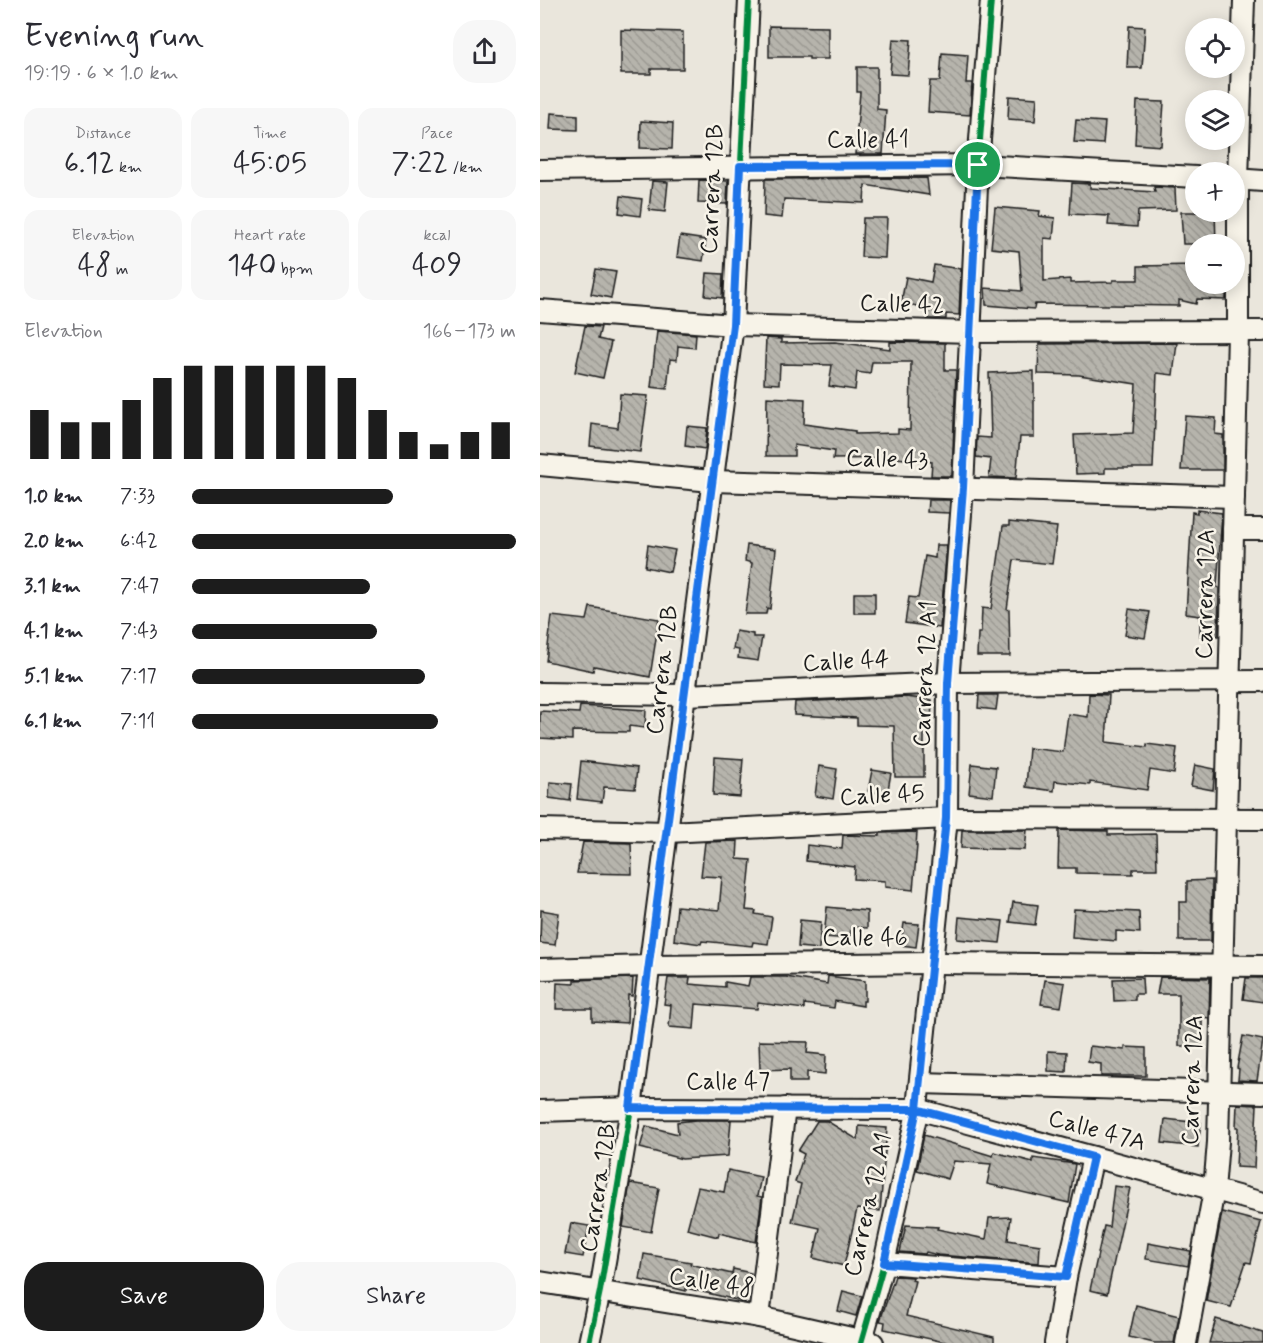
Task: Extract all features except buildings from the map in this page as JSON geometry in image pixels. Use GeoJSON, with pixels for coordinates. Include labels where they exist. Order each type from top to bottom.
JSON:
{"type":"FeatureCollection","features":[{"type":"Feature","properties":{"kind":"street","name":"Carrera 12B"},"geometry":{"type":"LineString","coordinates":[[589,1343],[600,1291],[630,1108],[733,325],[748,0]]}},
{"type":"Feature","properties":{"kind":"street","name":"Carrera 12 A1"},"geometry":{"type":"LineString","coordinates":[[866,1342],[917,1109],[946,818],[948,683],[963,488],[978,165],[991,0]]}},
{"type":"Feature","properties":{"kind":"street","name":"Carrera 12A"},"geometry":{"type":"LineString","coordinates":[[1237,162],[1244,0]]}},
{"type":"Feature","properties":{"kind":"street","name":"Calle 41"},"geometry":{"type":"LineString","coordinates":[[540,170],[978,165],[1185,176]]}},
{"type":"Feature","properties":{"kind":"street"},"geometry":{"type":"LineString","coordinates":[[1245,180],[1263,181]]}},
{"type":"Feature","properties":{"kind":"street","name":"Carrera 12A"},"geometry":{"type":"LineString","coordinates":[[1186,1343],[1214,1190],[1218,1142],[1238,333],[1237,222]]}},
{"type":"Feature","properties":{"kind":"street","name":"Calle 42"},"geometry":{"type":"LineString","coordinates":[[540,310],[733,325],[971,332],[1238,333],[1263,331]]}},
{"type":"Feature","properties":{"kind":"street","name":"Calle 43"},"geometry":{"type":"LineString","coordinates":[[540,465],[712,481],[1234,497]]}},
{"type":"Feature","properties":{"kind":"street"},"geometry":{"type":"LineString","coordinates":[[1233,529],[1263,529]]}},
{"type":"Feature","properties":{"kind":"street","name":"Calle 44"},"geometry":{"type":"LineString","coordinates":[[540,693],[686,695],[948,683],[1263,681]]}},
{"type":"Feature","properties":{"kind":"street","name":"Calle 45"},"geometry":{"type":"LineString","coordinates":[[540,829],[668,832],[946,818],[1263,819]]}},
{"type":"Feature","properties":{"kind":"street","name":"Calle 46"},"geometry":{"type":"LineString","coordinates":[[540,969],[932,963],[1263,966]]}},
{"type":"Feature","properties":{"kind":"street"},"geometry":{"type":"LineString","coordinates":[[920,1083],[1263,1093]]}},
{"type":"Feature","properties":{"kind":"street","name":"Calle 47"},"geometry":{"type":"LineString","coordinates":[[540,1111],[630,1108],[917,1109]]}},
{"type":"Feature","properties":{"kind":"street"},"geometry":{"type":"LineString","coordinates":[[759,1317],[785,1108]]}},
{"type":"Feature","properties":{"kind":"street","name":"Calle 47A"},"geometry":{"type":"LineString","coordinates":[[917,1109],[1263,1203]]}},
{"type":"Feature","properties":{"kind":"street"},"geometry":{"type":"LineString","coordinates":[[1055,1343],[1066,1277],[1093,1157]]}},
{"type":"Feature","properties":{"kind":"street"},"geometry":{"type":"LineString","coordinates":[[884,1263],[1066,1277]]}},
{"type":"Feature","properties":{"kind":"street","name":"Calle 48"},"geometry":{"type":"LineString","coordinates":[[540,1282],[759,1317],[866,1342]]}},
{"type":"Feature","properties":{"kind":"cycle path"},"geometry":{"type":"LineString","coordinates":[[589,1343],[631,1108],[733,325],[749,0]]}},
{"type":"Feature","properties":{"kind":"cycle path"},"geometry":{"type":"LineString","coordinates":[[861,1343],[884,1263],[916,1117],[947,818],[948,683],[963,488],[978,165],[991,0]]}},
{"type":"Feature","properties":{"kind":"route"},"geometry":{"type":"LineString","coordinates":[[978,165],[740,166],[733,325],[630,1108],[917,1109],[884,1263],[1066,1277],[1093,1157],[917,1109],[946,818],[948,683],[963,488],[978,165]]}}]}
